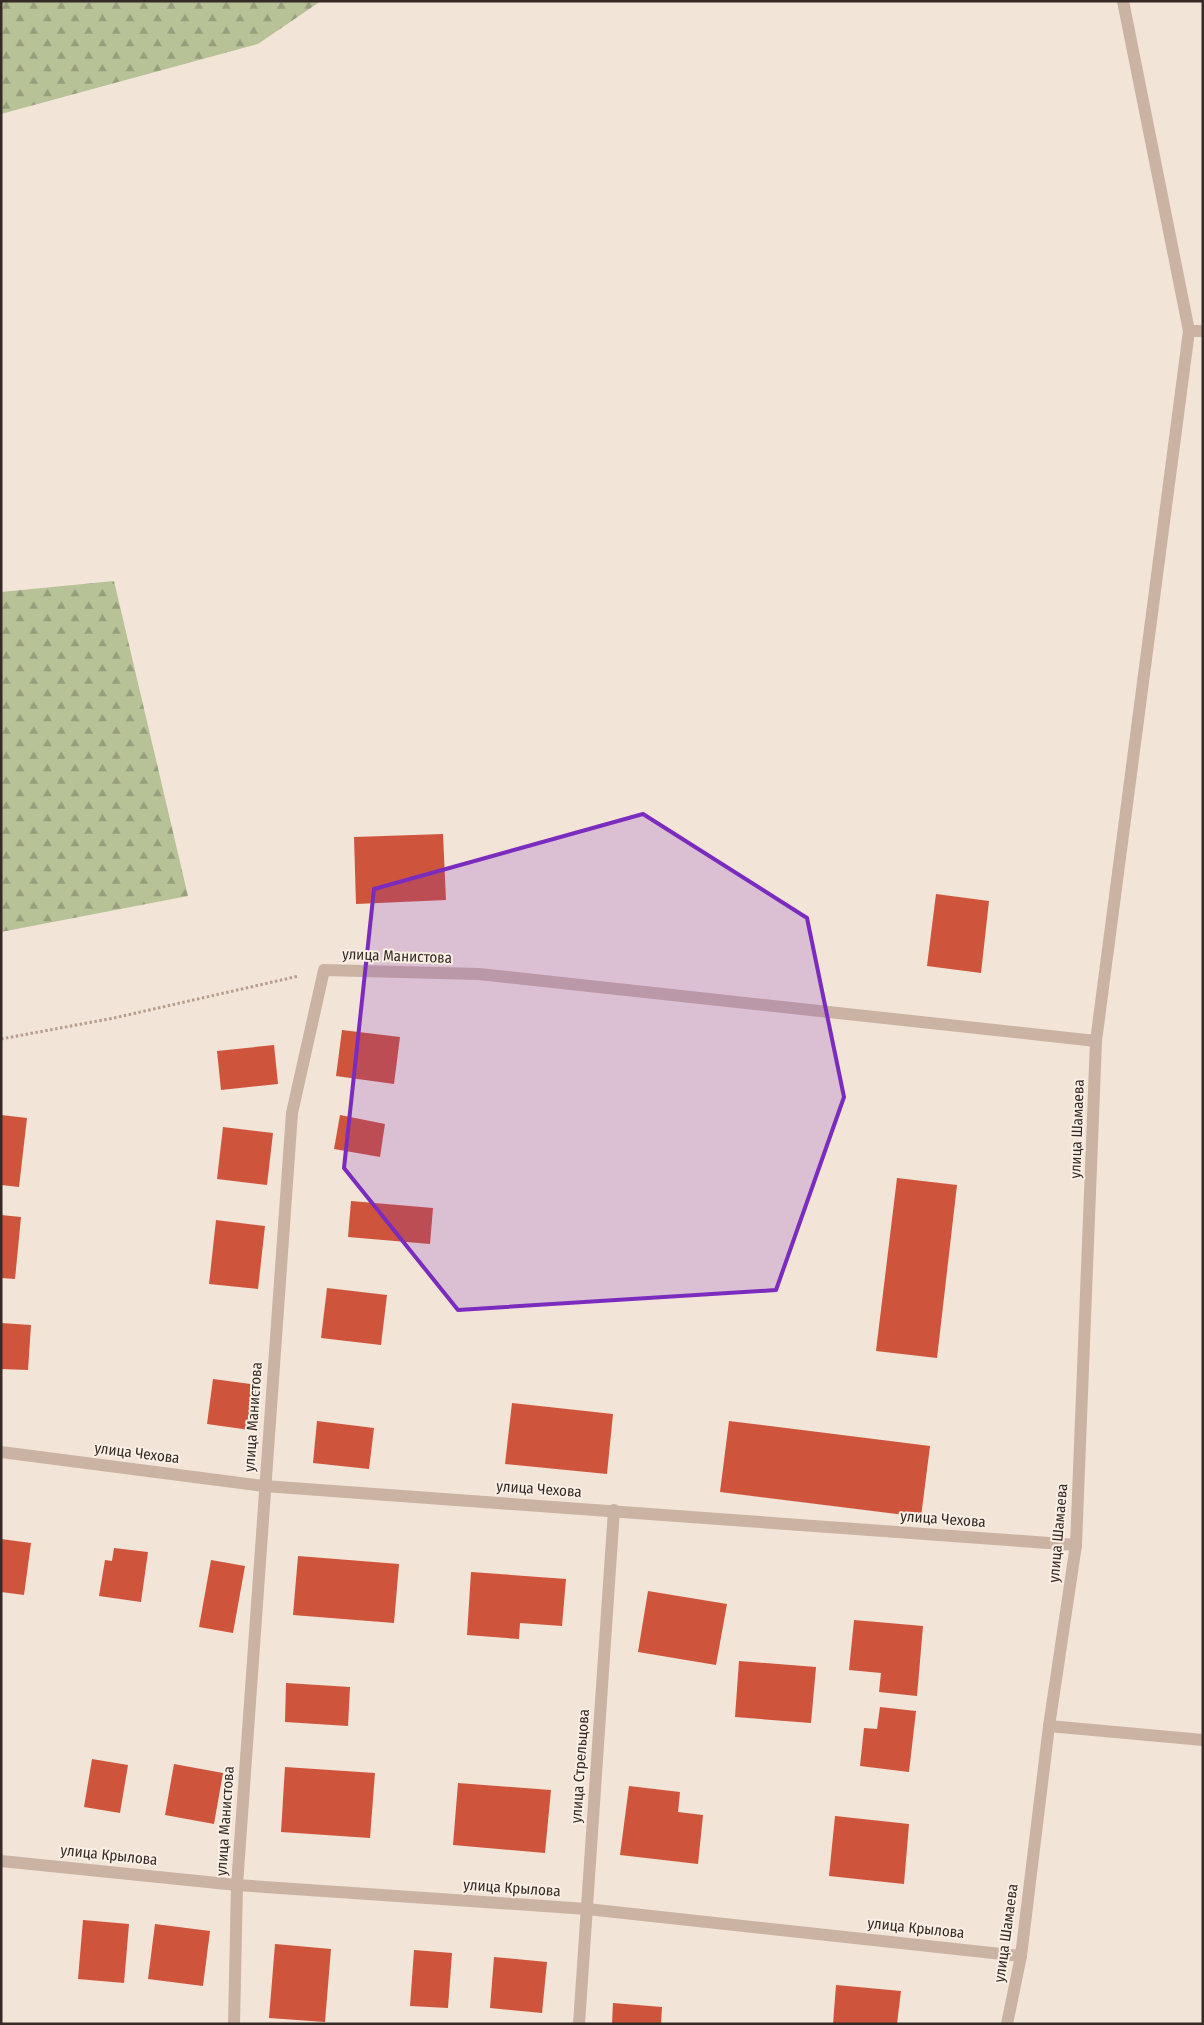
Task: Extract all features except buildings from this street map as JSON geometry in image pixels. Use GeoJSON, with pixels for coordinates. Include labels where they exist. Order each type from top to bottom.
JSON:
{"type":"FeatureCollection","features":[{"type":"Feature","properties":{"kind":"street","name":"улица Шамаева"},"geometry":{"type":"LineString","coordinates":[[1007,2024],[1021,1956],[1049,1726],[1076,1545],[1096,1041],[1189,331],[1123,1]]}},
{"type":"Feature","properties":{"kind":"street"},"geometry":{"type":"LineString","coordinates":[[1189,331],[1203,331]]}},
{"type":"Feature","properties":{"kind":"street","name":"улица Манистова"},"geometry":{"type":"LineString","coordinates":[[234,2024],[237,1885],[292,1113],[324,970],[479,974],[1096,1041]]}},
{"type":"Feature","properties":{"kind":"street","name":"улица Чехова"},"geometry":{"type":"LineString","coordinates":[[1,1452],[264,1486],[1076,1545]]}},
{"type":"Feature","properties":{"kind":"street","name":"улица Стрельцова"},"geometry":{"type":"LineString","coordinates":[[579,2024],[614,1510]]}},
{"type":"Feature","properties":{"kind":"street"},"geometry":{"type":"LineString","coordinates":[[1049,1726],[1203,1740]]}},
{"type":"Feature","properties":{"kind":"street","name":"улица Крылова"},"geometry":{"type":"LineString","coordinates":[[1,1861],[237,1885],[587,1909],[1021,1956]]}},
{"type":"Feature","properties":{"kind":"path"},"geometry":{"type":"LineString","coordinates":[[1,1039],[114,1018],[324,970]]}},
{"type":"Feature","properties":{"kind":"highlighted area"},"geometry":{"type":"Polygon","coordinates":[[[643,814],[807,918],[844,1097],[776,1290],[458,1310],[344,1168],[374,889],[643,814]]]}},
{"type":"Feature","properties":{"kind":"green space"},"geometry":{"type":"Polygon","coordinates":[[[1,1],[321,1],[258,44],[1,114],[1,1]]]}},
{"type":"Feature","properties":{"kind":"green space"},"geometry":{"type":"Polygon","coordinates":[[[114,581],[188,896],[1,932],[1,592],[114,581]]]}}]}
